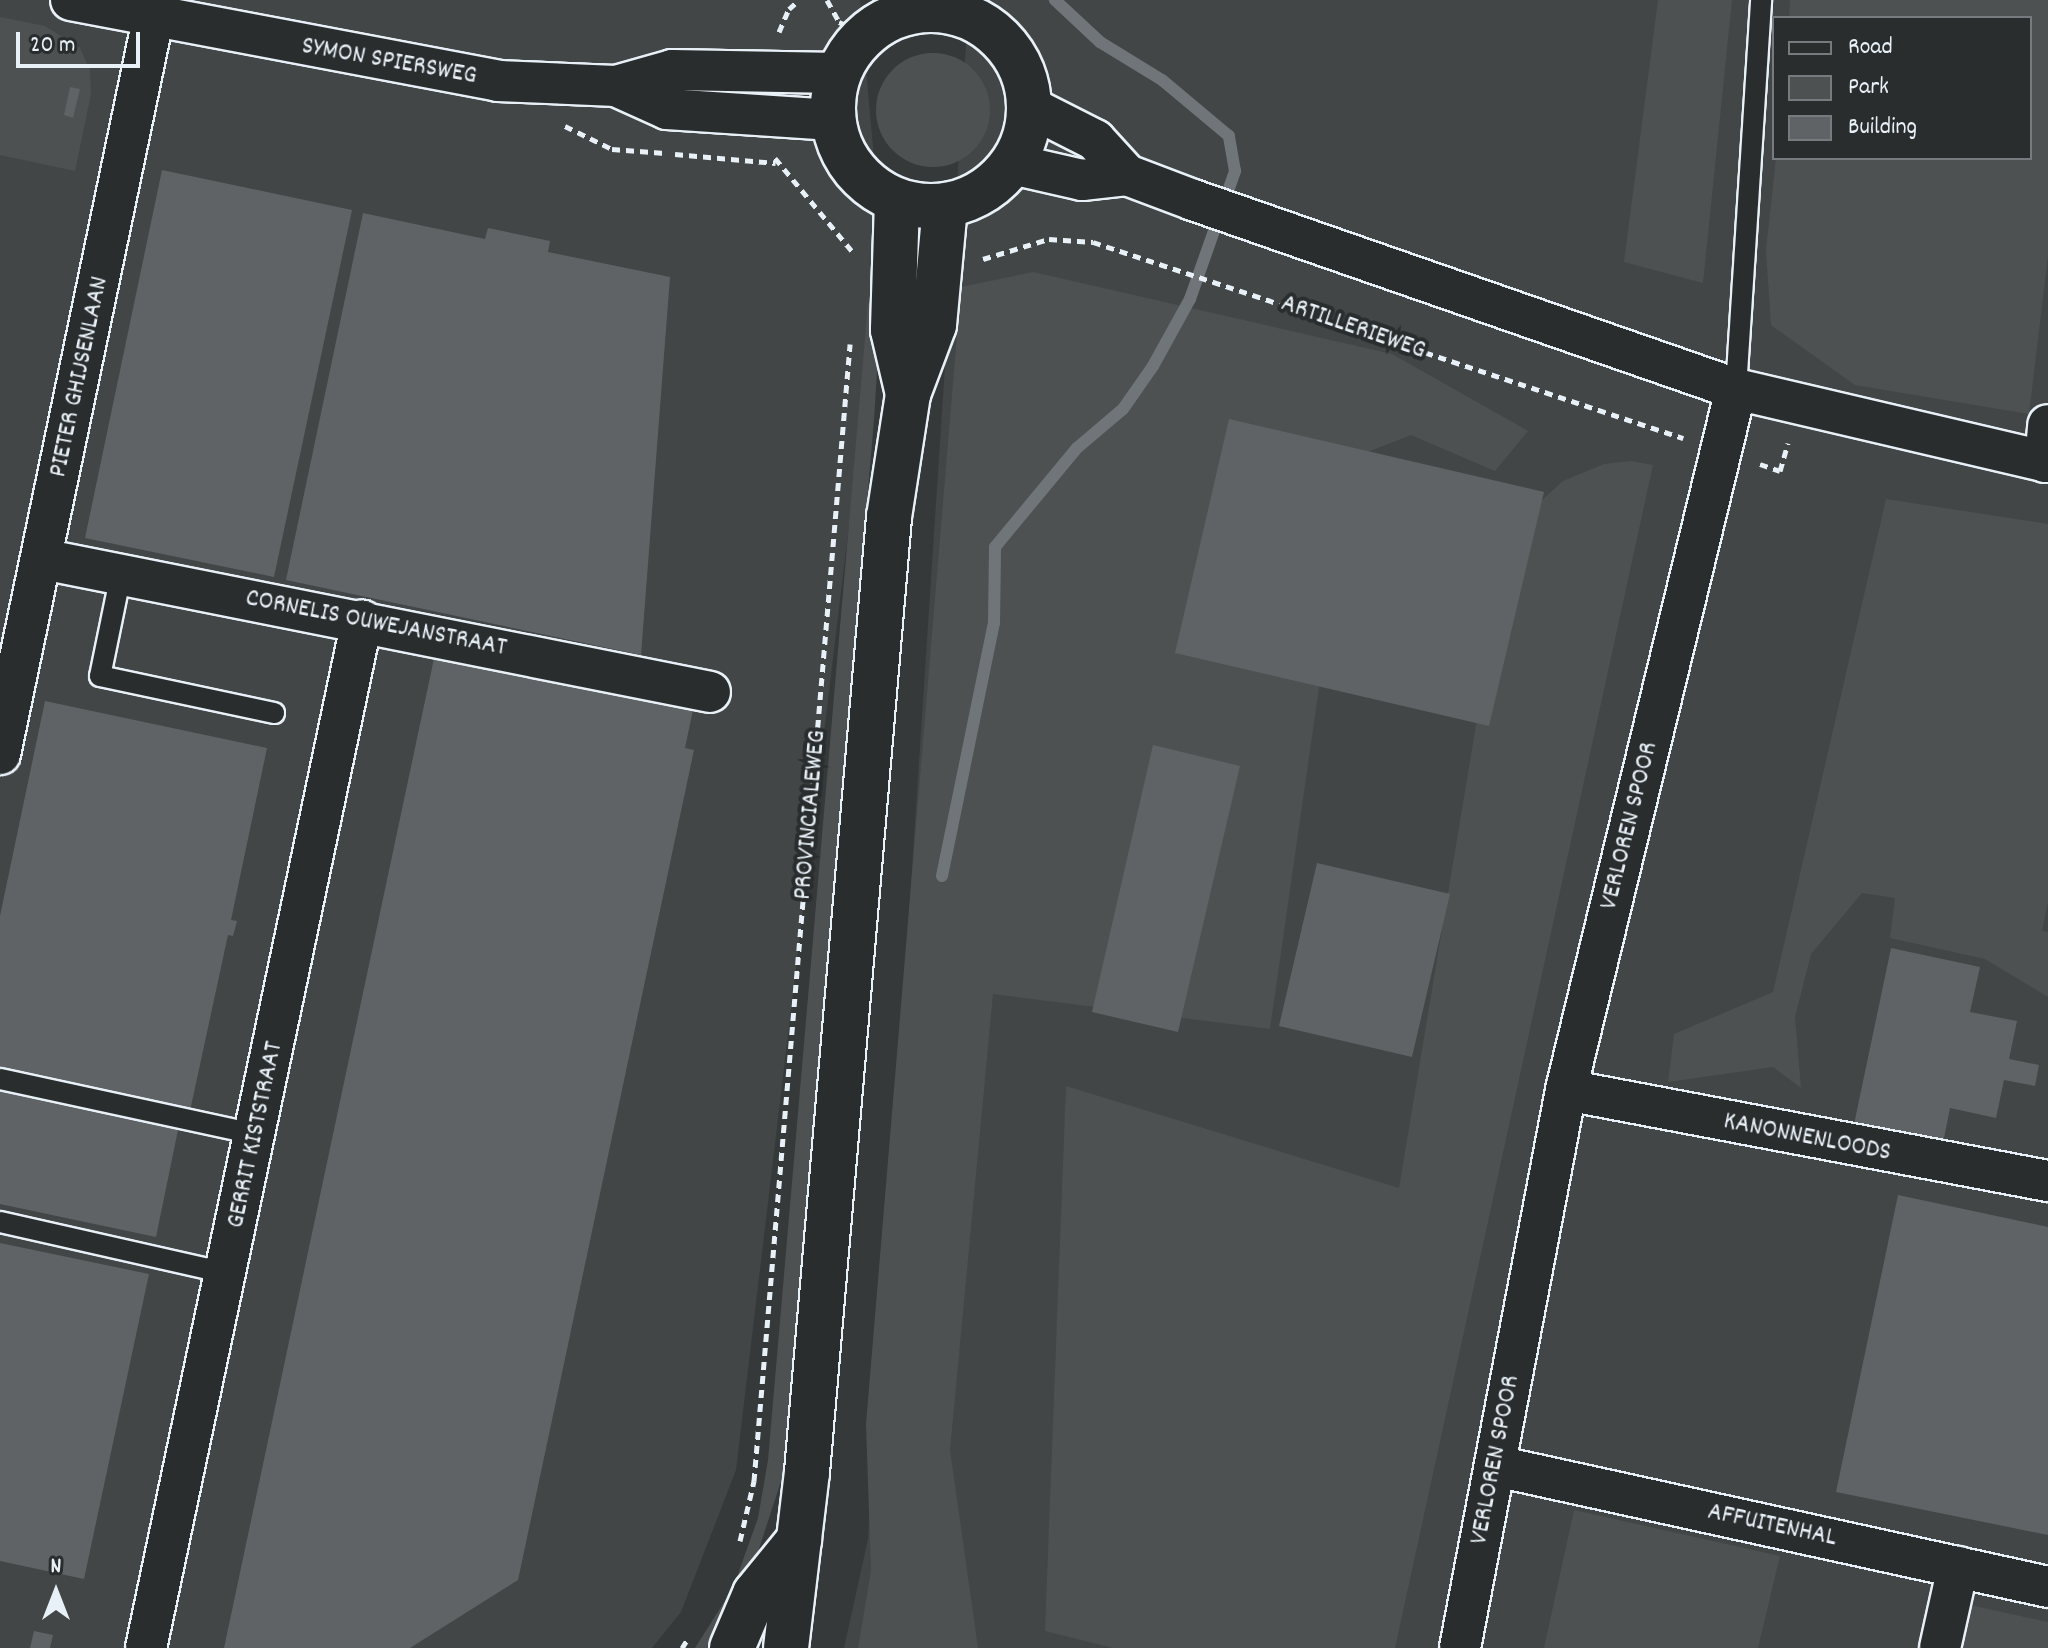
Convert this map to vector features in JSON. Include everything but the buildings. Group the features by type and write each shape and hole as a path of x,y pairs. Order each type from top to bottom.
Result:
{"main road":[{"path":"908,6 960,7 1002,39 1017,59 1030,107 1026,137 1012,164 971,199 945,206 897,201 853,170 839,147 833,120 839,73 866,34 908,6"},
{"name":"PROVINCIALEWEG","path":"897,201 893,330 908,394"},
{"name":"PROVINCIALEWEG","path":"786,1648 799,1540 889,517 908,394 934,325 945,206"},
{"path":"715,1636 755,1594 799,1540"}],"street":[{"name":"SYMON SPIERSWEG","path":"71,0 155,9 452,76 616,86 672,70 839,73"},
{"name":"PIETER GHIJSENLAAN","path":"0,754 13,628 42,559 155,9"},
{"name":"SYMON SPIERSWEG","path":"616,86 667,109 833,120"},
{"path":"1030,107 1095,140 1127,175 1736,389 1799,404 2047,450"},
{"path":"1012,164 1082,180 1127,175"},
{"name":"VERLOREN SPOOR","path":"1460,1648 1566,1090 1736,389"},
{"name":"CORNELIS OUWEJANSTRAAT","path":"42,559 362,620 710,692"},
{"name":"GERRIT KISTSTRAAT","path":"146,1648 362,620"},
{"name":"KANONNENLOODS","path":"1566,1090 2048,1181"},
{"name":"AFFUITENHAL","path":"1496,1466 2048,1587"},
{"path":"1940,1648 1958,1567"}],"lane":[{"name":"VERLOREN SPOOR","path":"1736,389 1761,0"},
{"path":"121,574 100,676 274,713"},
{"path":"0,1079 255,1134"},
{"path":"0,1222 227,1273"}],"path":[{"path":"775,72 781,23 799,0"},
{"path":"827,0 839,22 866,34"},
{"path":"774,118 776,163 819,206 852,252 854,265"},
{"name":"ARTILLERIEWEG","path":"940,268 1049,239 1093,242 1780,471 1799,404"},
{"path":"852,252 897,264"},
{"name":"PROVINCIALEWEG","path":"737,1547 754,1481 851,341"},
{"path":"682,1648 715,1636"}],"shaded area":[{"path":"0,0 860,0 882,249 736,1470 681,1612 652,1648 0,1648"},
{"path":"969,0 2048,0 2048,1648 844,1648 868,1539"}],"green space":[{"path":"1658,0 1732,0 1703,283 1624,262"},
{"path":"1790,0 2048,0 2048,256 2029,414 1855,385 1771,325 1766,250 1776,160 2032,160 2032,16 1789,16"},
{"path":"0,17 45,26 80,48 90,70 91,94 75,171 0,155"},
{"path":"933,53 955,58 973,70 985,88 990,110 985,132 973,150 955,162 933,167 911,162 893,150 881,132 876,110 881,88 893,70 911,58"},
{"path":"1033,272 1392,354 1528,431 1495,471 1411,435 1352,458 1270,1029 993,994 950,1450 978,1648 858,1648 871,1571 866,1424 961,287"},
{"path":"868,303 881,306 874,420 784,1472 746,1589 709,1648 695,1648 733,1588 758,1518 768,1460"},
{"path":"1630,461 1653,465 1395,1648 1113,1648 1045,1631 1066,1086 1399,1188 1501,575 1540,502 1563,481 1604,464"},
{"path":"1886,499 2048,524 2048,902 2042,931 2048,932 2048,997 1985,959 1890,938 1895,898 1862,893 1811,954 1795,1017 1801,1088 1773,1067 1668,1082 1674,1034 1773,992"},
{"path":"1574,1510 1780,1556 1758,1648 1544,1648"},
{"path":"1965,1604 2048,1622 2048,1648 1955,1648"}],"waterway":[{"path":"942,876 994,623 995,547 1077,448 1123,409 1153,366 1190,299 1235,171 1229,136 1162,80 1100,42 1055,0"}]}
